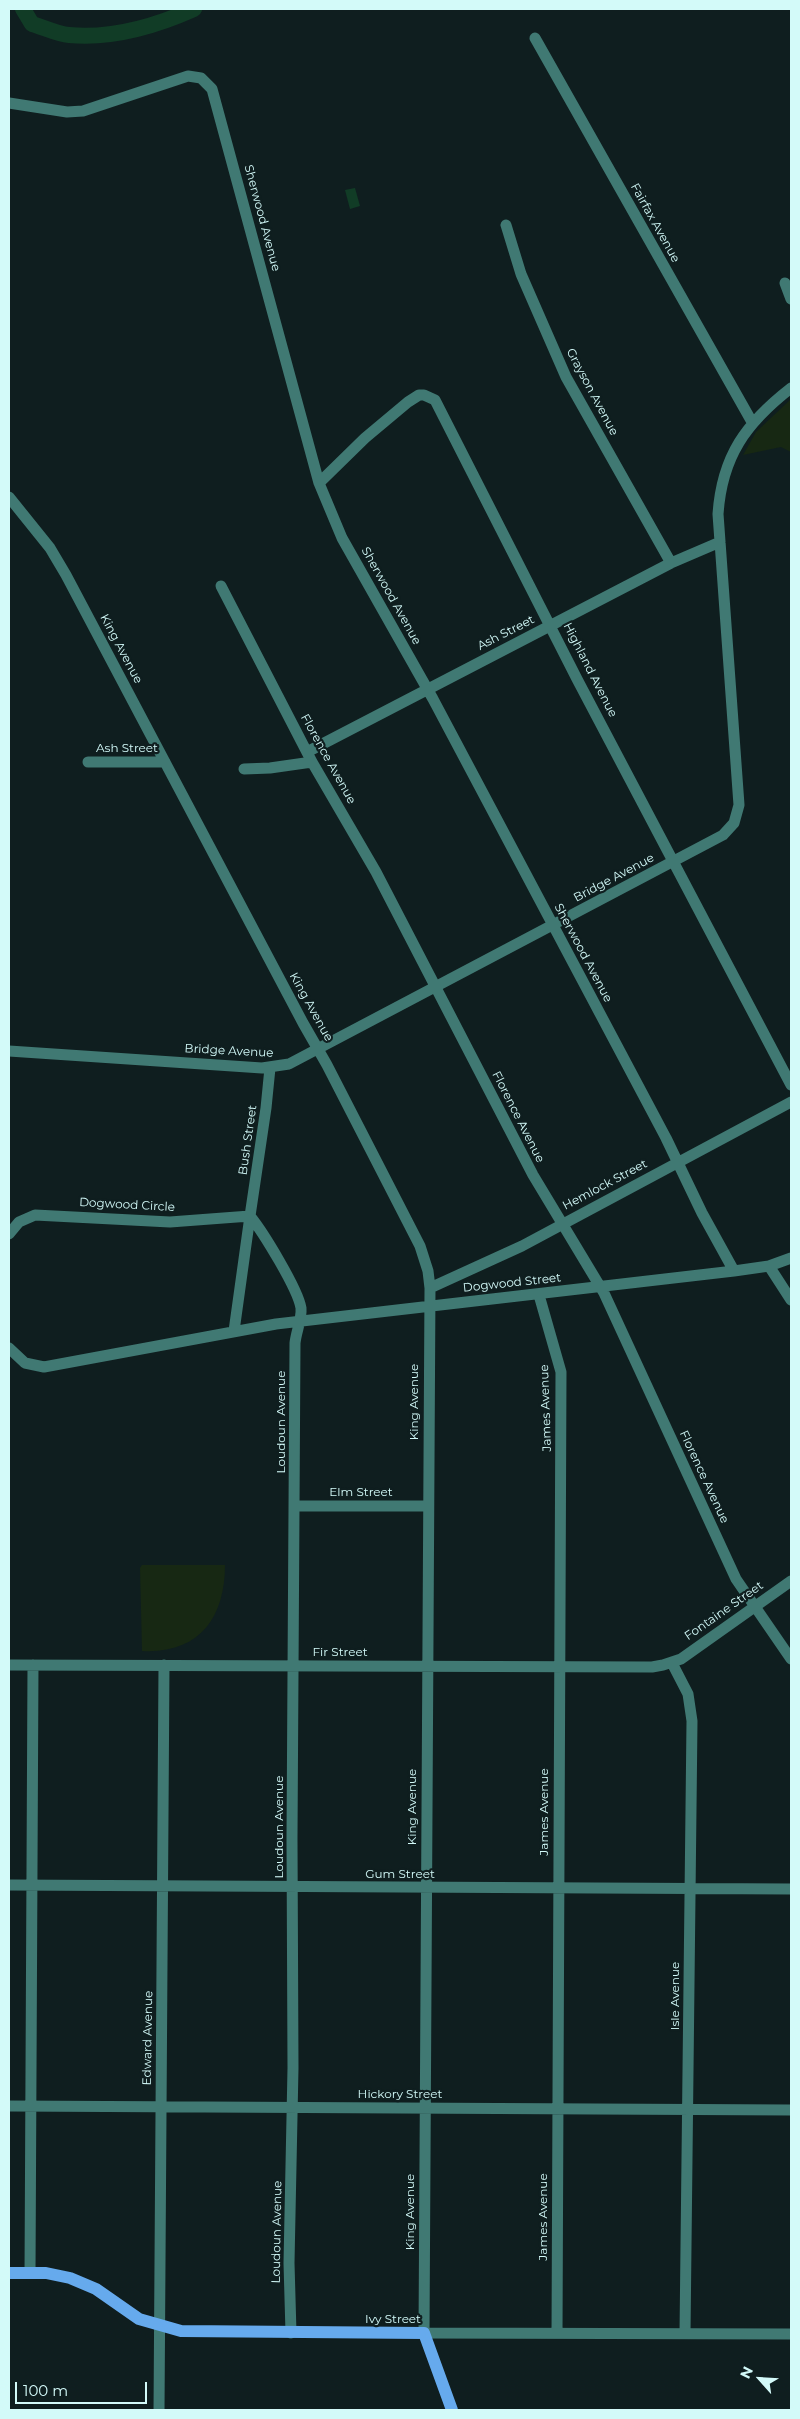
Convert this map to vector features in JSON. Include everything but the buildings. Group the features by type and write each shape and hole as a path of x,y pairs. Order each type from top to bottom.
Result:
{"main road":[{"name":"Ivy Street","path":"9,2273 58,2275 81,2282 101,2293 131,2315 159,2326 187,2332 424,2332"},
{"name":"King Avenue","path":"424,2332 452,2410"}],"street":[{"name":"Fairfax Avenue","path":"535,38 752,422"},
{"name":"Sherwood Avenue","path":"9,103 67,112 83,111 179,78 196,77 207,83 217,103 319,483 342,538 428,690 734,1272"},
{"name":"Grayson Avenue","path":"506,225 521,274 566,377 671,564"},
{"path":"785,283 791,299"},
{"name":"Bridge Avenue","path":"9,1051 270,1068 289,1064 723,835 734,823 738,805 718,514 722,480 735,448 752,422 791,388"},
{"name":"Highland Avenue","path":"319,483 401,407 419,395 430,396 435,400 791,1086"},
{"name":"King Avenue","path":"9,497 41,536 66,575 420,1246 428,1271 430,1306 425,1888 424,2332"},
{"name":"Ash Street","path":"244,769 270,768 310,757 428,690 671,564 720,542"},
{"name":"Florence Avenue","path":"221,586 310,757 376,872 533,1175 615,1316 736,1579 791,1659"},
{"name":"Ash Street","path":"88,762 165,762"},
{"name":"Bush Street","path":"234,1330 270,1068"},
{"name":"Hemlock Street","path":"430,1288 516,1249 791,1102"},
{"name":"Dogwood Circle","path":"9,1234 19,1222 35,1215 170,1222 250,1216"},
{"path":"250,1216 261,1230 298,1297 301,1310 299,1322"},
{"name":"Dogwood Street","path":"234,1330 734,1272 769,1266 791,1258"},
{"path":"769,1266 791,1300"},
{"name":"James Avenue","path":"539,1295 561,1372 557,2333"},
{"name":"Loudoun Avenue","path":"292,2333 289,2263 293,2107 295,1342 299,1322"},
{"path":"9,1348 25,1363 44,1366 234,1330"},
{"name":"Elm Street","path":"295,1506 428,1506"},
{"name":"Fontaine Street","path":"672,1663 702,1645 791,1581"},
{"name":"Fir Street","path":"9,1665 652,1667 672,1663"},
{"name":"Isle Avenue","path":"672,1663 684,1683 691,1706 685,2333"},
{"path":"30,2273 33,1665"},
{"name":"Edward Avenue","path":"159,2410 164,1665"},
{"name":"Gum Street","path":"9,1885 791,1889"},
{"name":"Hickory Street","path":"9,2106 791,2110"},
{"name":"Ivy Street","path":"424,2332 791,2334"}],"shaded area":[{"path":"355,188 360,206 350,209 345,190"},
{"path":"791,399 791,452 781,447 743,455 756,432"},
{"path":"142,1565 225,1565 224,1584 214,1616 205,1629 193,1639 179,1646 162,1650 142,1651 140,1568"}],"waterway":[{"path":"23,9 32,24 55,32 85,36 133,30 164,21 194,9"}]}
